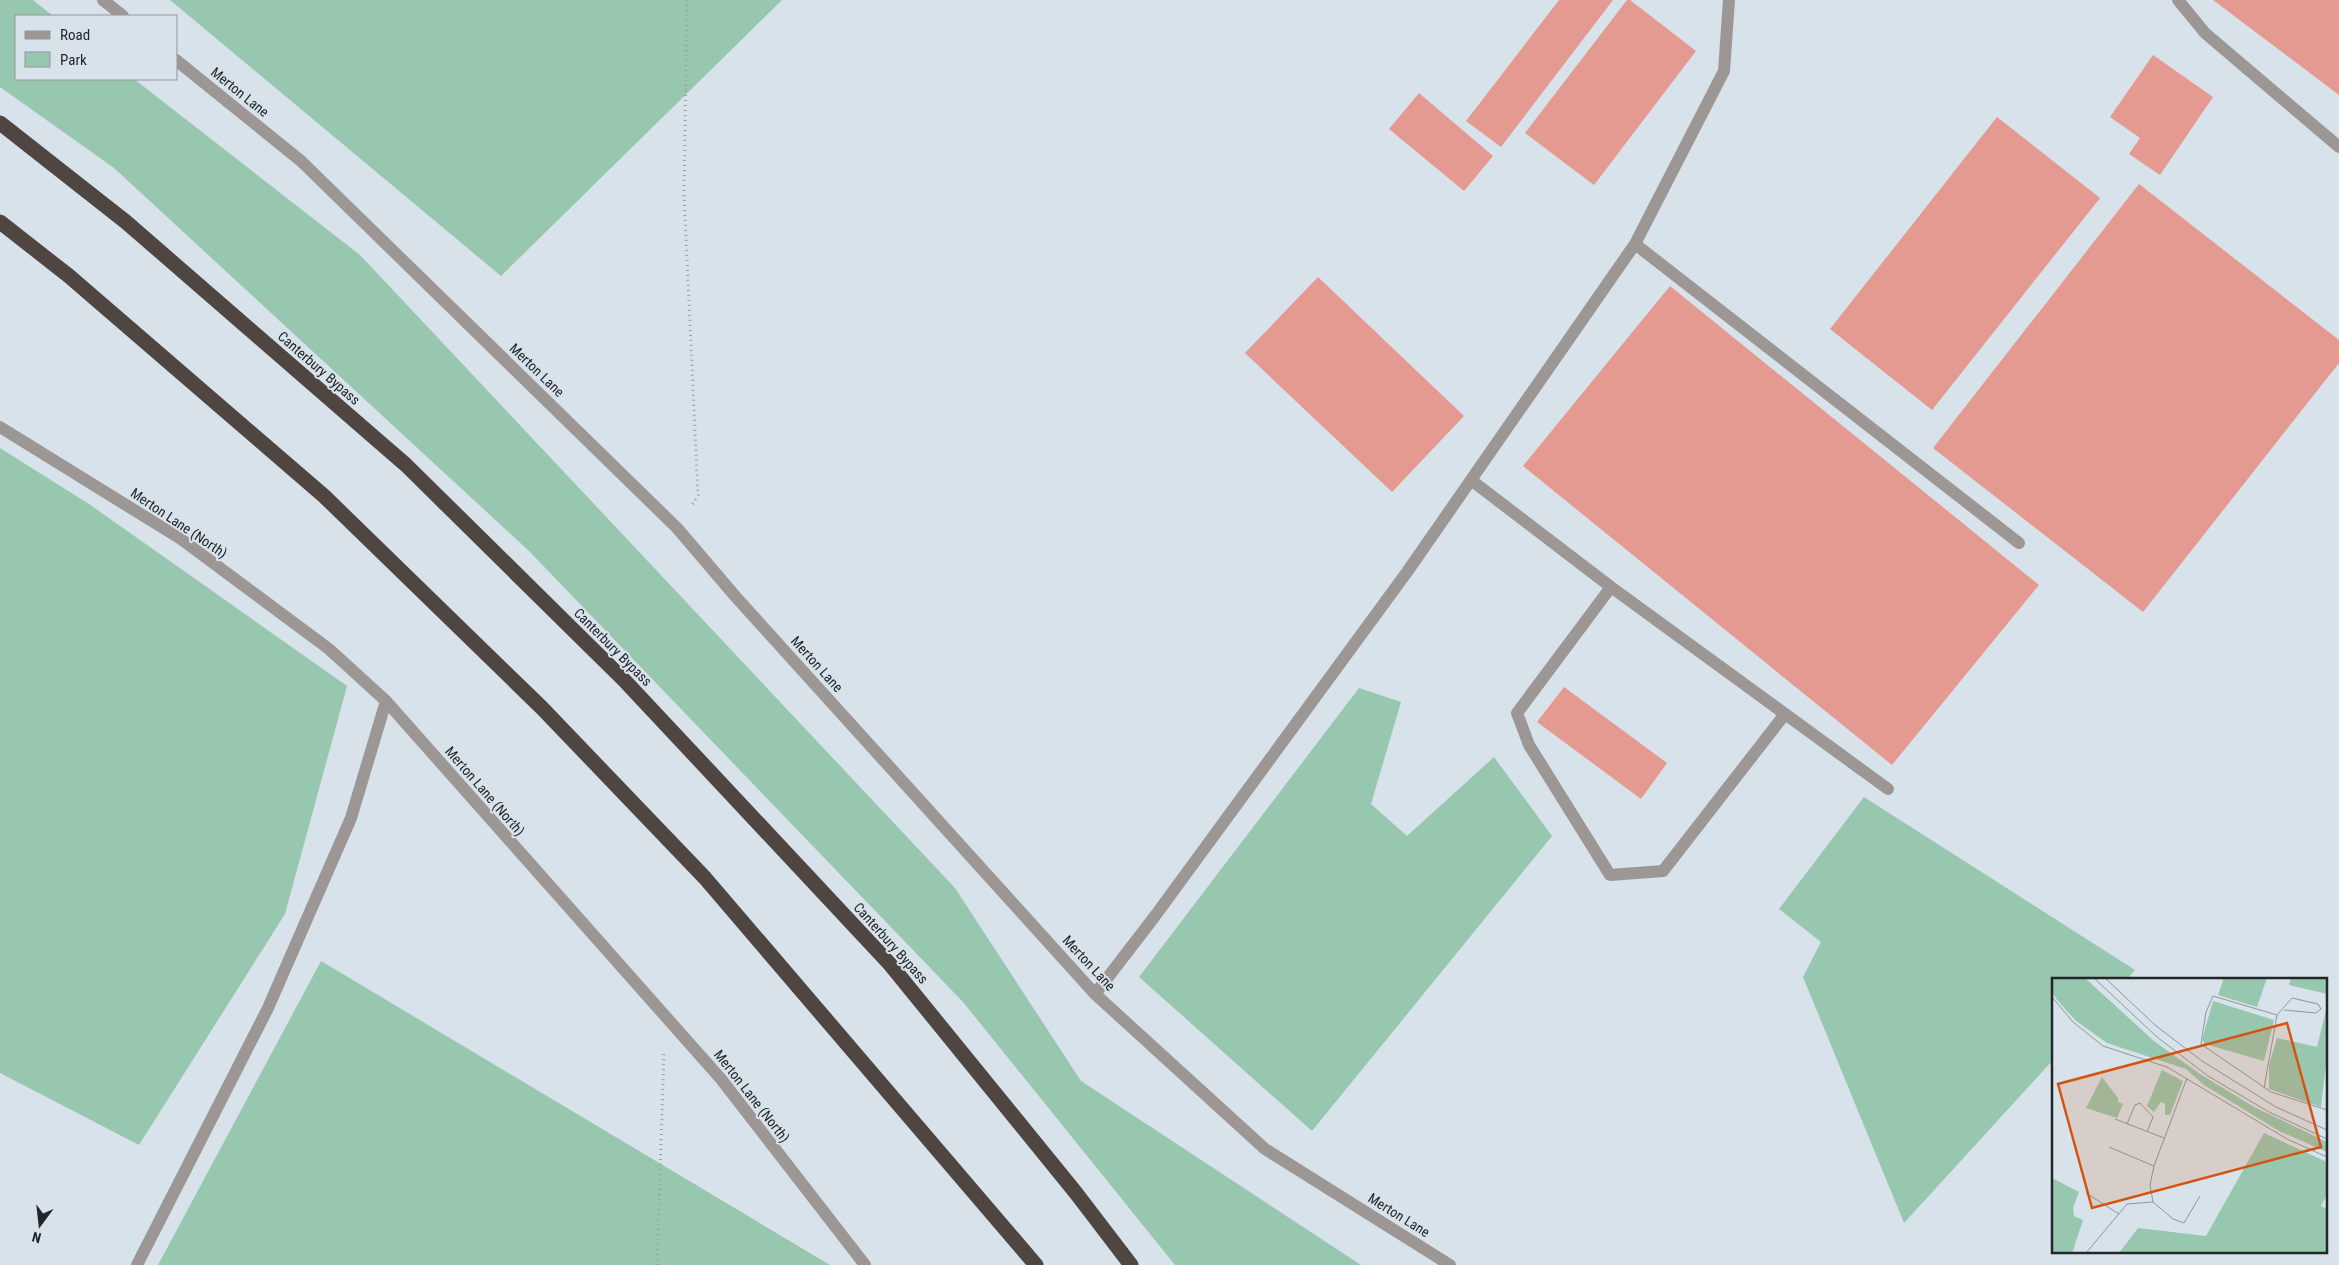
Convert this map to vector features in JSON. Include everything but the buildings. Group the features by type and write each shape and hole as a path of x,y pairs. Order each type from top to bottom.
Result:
{"highway":[{"name":"Canterbury Bypass","path":"0,124 126,222 406,465 626,682 889,963 1076,1192 1132,1265"},
{"path":"0,222 69,276 324,496 542,708 705,878 1036,1265"}],"street":[{"path":"103,0 122,15"},
{"path":"1095,994 1155,916 1401,580 1635,244 1724,70 1728,0"},
{"path":"2178,0 2205,33 2339,147"},
{"name":"Merton Lane","path":"178,62 301,161 677,528 1095,994 1265,1149 1450,1265"},
{"path":"1635,244 2019,543"},
{"name":"Merton Lane (North)","path":"0,428 181,539 329,649 386,701 722,1079 865,1265"},
{"path":"1471,480 1611,587 1888,789"},
{"path":"1611,587 1517,713 1529,745 1610,875 1663,870 1785,714"},
{"path":"137,1265 268,1008 351,818 386,701"}],"path":[{"path":"677,528 698,495 684,196 687,0"},
{"path":"658,1265 666,1015"}],"green space":[{"path":"0,0 33,0 52,15 15,15 15,80 135,80 360,255 955,888 1081,1081 1361,1265 1175,1265 963,1002 529,551 114,168 0,87"},
{"path":"170,0 782,0 501,276"},
{"path":"0,448 89,504 347,686 285,914 139,1145 0,1073"},
{"path":"1359,688 1401,702 1371,804 1407,836 1494,757 1552,836 1312,1131 1139,977"},
{"path":"1864,797 2135,970 2128,978 2052,978 2052,1061 1904,1223 1803,977 1821,942 1779,909"},
{"path":"321,961 830,1265 158,1265"}]}
